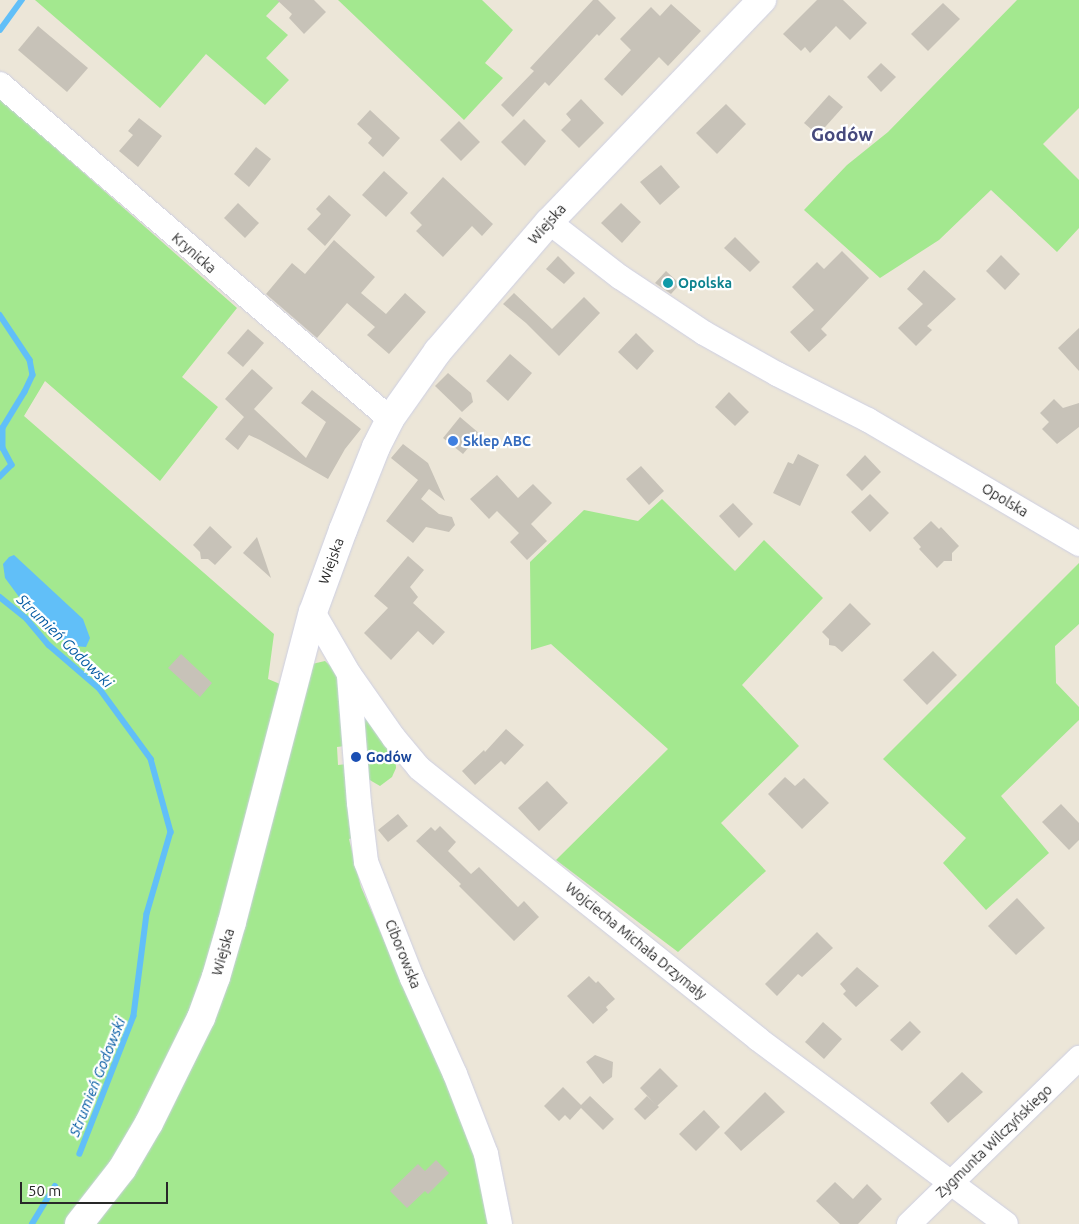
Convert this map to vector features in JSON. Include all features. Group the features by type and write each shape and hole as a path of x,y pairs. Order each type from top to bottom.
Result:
{"street":[{"name":"Wiejska","path":"79,1224 122,1169 149,1123 204,1010 232,922 313,612 365,475 390,419 438,351 549,222 762,0"},
{"name":"Krynicka","path":"0,84 390,419"},
{"name":"Opolska","path":"549,222 620,277 704,333 777,374 868,420 1079,544"},
{"name":"Wojciecha Michała Drzymały","path":"313,612 349,674 394,738 418,768 758,1039 1006,1224"},
{"name":"Ciborowska","path":"349,674 359,803 366,862 412,978 454,1074 486,1154 500,1224"},
{"name":"Zygmunta Wilczyńskiego","path":"909,1224 1079,1058"}],"green space":[{"path":"35,0 281,0 266,16 288,35 266,58 289,80 265,105 206,54 160,108"},
{"path":"338,0 482,0 513,30 485,63 503,78 464,120"},
{"path":"1017,0 1079,0 1079,108 1043,144 1079,180 1079,228 1057,252 991,190 939,240 880,278 804,210 847,165 888,132"},
{"path":"0,99 237,308 182,377 218,407 160,481 45,381 24,416 274,634 268,679 299,692 312,664 325,661 337,672 345,746 337,747 338,765 347,764 353,838 349,839 361,887 475,1150 491,1224 0,1224"},
{"path":"662,499 735,571 764,540 823,598 742,685 799,746 721,823 766,871 678,952 556,860 668,749 551,644 531,650 530,562 584,510 638,521"},
{"path":"1079,563 1079,624 1055,646 1056,683 1079,707 1079,720 1001,796 1049,853 986,910 943,863 966,838 883,759"},
{"path":"360,708 395,752 396,768 392,777 380,786 368,779"}],"water":[{"path":"14,555 83,619 90,638 86,647 73,646 55,635 25,605 5,578 3,564 9,557"}],"building":[{"path":"277,0 314,0 326,12 304,34 289,18 292,14"},
{"path":"593,0 598,0 616,18 599,36 597,34 549,86 545,82 513,117 501,105 534,71 530,68"},
{"path":"817,0 843,0 867,23 850,40 836,26 810,53 805,47 801,51 783,34"},
{"path":"943,3 960,19 928,51 911,34"},
{"path":"671,4 701,31 668,66 659,57 622,96 604,79 631,50 620,39 651,7 660,16"},
{"path":"38,26 88,68 67,92 18,50"},
{"path":"881,63 896,77 881,92 867,77"},
{"path":"829,95 843,107 818,135 804,123"},
{"path":"581,99 604,123 579,148 561,130 571,120 566,114"},
{"path":"726,104 746,124 717,154 696,133"},
{"path":"370,110 400,138 383,157 368,143 372,138 357,124"},
{"path":"139,118 162,136 138,167 119,151 133,135 128,131"},
{"path":"524,119 546,141 525,166 501,142"},
{"path":"459,121 480,142 461,161 440,140"},
{"path":"256,147 271,159 249,187 234,174"},
{"path":"661,165 680,187 660,205 640,182"},
{"path":"384,171 408,193 386,217 362,195"},
{"path":"443,177 493,224 482,236 472,226 443,257 416,231 422,225 410,213"},
{"path":"329,195 351,215 325,246 307,229 321,214 316,209"},
{"path":"238,203 259,223 245,238 224,218"},
{"path":"621,203 641,222 622,243 601,223"},
{"path":"735,237 760,262 750,272 724,248"},
{"path":"334,240 375,277 361,293 386,314 405,293 426,312 389,354 367,335 375,327 347,303 317,338 266,294 292,263 305,274"},
{"path":"842,251 869,278 821,329 827,335 809,352 790,332 814,310 792,287 817,262 824,269"},
{"path":"1001,255 1020,274 1005,290 986,271"},
{"path":"558,256 575,273 564,284 546,269"},
{"path":"924,270 956,299 927,326 932,330 916,346 898,328 923,304 907,289"},
{"name":"Opolska","path":"666,271 680,284 671,294 655,283"},
{"path":"514,293 552,329 584,297 600,313 559,356 526,323 503,304"},
{"path":"1079,328 1079,371 1058,348"},
{"path":"248,329 264,343 243,367 227,353"},
{"path":"636,333 654,351 637,370 618,352"},
{"path":"510,354 532,373 508,401 486,381"},
{"path":"252,369 273,388 254,409 306,458 326,422 301,403 312,390 361,429 345,449 328,479 249,435 238,450 225,439 244,417 225,399"},
{"path":"448,373 471,393 473,402 462,412 435,386"},
{"path":"729,392 749,412 735,426 715,407"},
{"path":"1054,399 1063,408 1079,403 1079,427 1057,444 1042,429 1049,422 1040,413"},
{"path":"460,417 480,434 463,454 443,438"},
{"path":"403,444 428,463 445,501 429,489 421,499 439,514 452,517 455,525 449,532 426,527 413,543 386,521 418,480 391,458"},
{"path":"798,454 819,465 800,506 773,493 788,462 793,464"},
{"path":"865,455 881,472 862,491 846,475"},
{"path":"641,466 664,491 649,505 626,479"},
{"path":"497,475 518,498 533,484 552,503 531,524 547,541 527,560 510,542 519,533 497,511 489,519 470,499"},
{"path":"870,494 889,513 870,532 851,512"},
{"path":"733,503 753,524 739,538 719,516"},
{"path":"931,521 939,529 941,527 959,546 952,553 952,561 944,561 937,568 919,549 921,547 913,538"},
{"path":"210,526 232,547 215,565 208,559 201,559 200,552 193,545"},
{"path":"257,537 271,578 243,553"},
{"path":"408,556 424,570 410,587 418,597 413,603 445,632 433,645 418,631 391,660 364,633 388,608 374,596"},
{"path":"850,603 871,624 842,652 835,646 829,645 829,639 822,632"},
{"path":"933,651 957,675 927,705 903,680"},
{"path":"181,654 212,683 200,697 168,668"},
{"path":"506,729 524,745 505,765 501,761 475,785 462,771 484,750 485,752"},
{"path":"785,777 795,786 804,778 829,803 802,829 768,794"},
{"path":"547,781 568,803 539,831 518,808"},
{"path":"1061,804 1079,823 1079,840 1069,850 1042,822"},
{"path":"398,814 408,826 388,842 378,830"},
{"path":"440,826 456,842 448,851 471,874 479,867 518,907 524,901 539,917 514,941 459,886 461,884 416,841 431,827 435,831"},
{"path":"1017,898 1045,928 1016,955 988,926"},
{"path":"817,932 833,948 802,977 798,974 777,996 765,984"},
{"path":"857,967 879,986 856,1007 843,994 846,991 840,984"},
{"path":"589,976 596,983 598,981 615,999 606,1007 608,1010 593,1024 567,996"},
{"path":"910,1021 921,1032 902,1051 890,1040"},
{"path":"823,1022 842,1039 824,1059 805,1042"},
{"path":"595,1055 613,1062 612,1077 603,1084 586,1062"},
{"path":"660,1068 678,1086 657,1106 640,1088"},
{"path":"962,1072 983,1092 948,1123 930,1103"},
{"path":"563,1087 581,1105 590,1096 614,1119 603,1130 581,1108 570,1120 565,1115 559,1121 544,1106"},
{"path":"765,1092 785,1112 741,1151 724,1133"},
{"path":"647,1096 659,1107 645,1120 634,1109"},
{"path":"704,1110 720,1127 696,1151 679,1134"},
{"path":"436,1160 449,1173 428,1194 425,1191 407,1208 390,1191 418,1164 425,1171"},
{"path":"835,1182 853,1199 867,1184 882,1199 858,1224 840,1224 816,1201"}],"waterway":[{"name":"Strumień Godowski","path":"0,30 22,0"},
{"name":"Strumień Godowski","path":"0,315 30,360 33,375 3,428 3,448 12,465 0,477"},
{"name":"Strumień Godowski","path":"0,597 27,619 49,645 100,689 151,759 171,832 147,914 134,1016 80,1154"},
{"name":"Strumień Godowski","path":"32,1224 55,1186"}],"place":[{"name":"Opolska","path":"668,283"},
{"name":"Sklep ABC","path":"453,441"},
{"name":"Godów","path":"356,757"}],"district":[{"name":"Godów","path":"842,135"}]}
